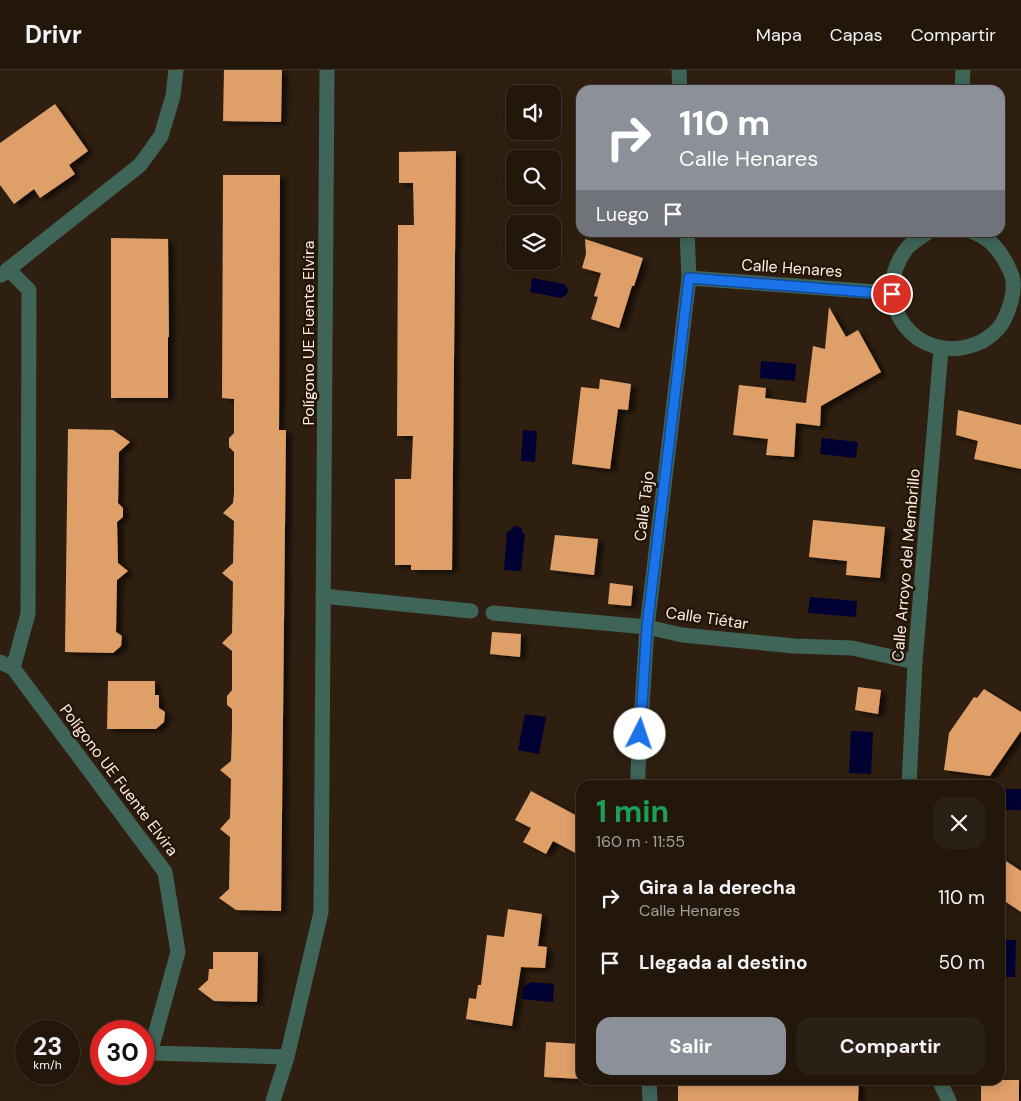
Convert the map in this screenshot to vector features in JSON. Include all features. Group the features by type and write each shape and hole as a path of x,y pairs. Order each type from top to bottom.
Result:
{"street":[{"name":"Polígono UE Fuente Elvira","path":"176,70 173,96 161,136 140,165 4,272 29,290 28,614 7,665 165,872 178,952 150,1053 287,1057"},
{"name":"Polígono UE Fuente Elvira","path":"273,1101 287,1057 321,912 327,70"},
{"path":"679,70 680,85"},
{"path":"962,85 963,70"},
{"name":"Calle Tajo","path":"638,780 647,627 689,278 687,237"},
{"path":"921,237 908,247 895,268 892,294 899,319 917,338 941,349 964,348 984,341 1001,325 1016,306 1012,278 1001,253 983,237"},
{"name":"Calle Henares","path":"689,278 892,294"},
{"name":"Calle Arroyo del Membrillo","path":"909,780 915,662 941,349"},
{"path":"323,596 470,612"},
{"name":"Calle Tiétar","path":"494,613 647,627 691,636 794,646 852,648 915,662"},
{"path":"649,1085 650,1101"},
{"path":"941,1085 949,1101"}],"shaded area":[{"path":"532,278 564,284 568,289 567,294 561,298 530,292"},
{"path":"761,361 796,364 795,381 760,378"},
{"path":"523,430 537,431 535,462 521,461"},
{"path":"822,438 858,442 856,458 820,454"},
{"path":"514,526 518,526 522,529 522,533 525,534 521,571 504,570 507,532"},
{"path":"810,597 857,601 856,617 808,613"},
{"path":"525,714 546,717 539,754 518,750"},
{"path":"851,731 873,732 871,774 849,773"},
{"path":"1005,789 1021,789 1021,810 1005,810"},
{"path":"1005,940 1016,940 1015,977 1005,977"},
{"path":"531,982 554,984 553,1002 522,999 523,987"}],"building":[{"path":"224,70 282,70 281,122 223,121"},
{"path":"55,104 88,151 69,165 75,174 40,198 34,189 14,204 0,185 0,143"},
{"path":"456,151 452,570 411,570 411,565 395,565 395,479 411,479 413,436 397,436 398,225 414,225 413,183 399,183 399,152"},
{"path":"223,175 280,175 279,430 286,430 281,911 236,910 219,898 229,889 230,837 220,829 230,818 231,779 220,770 231,761 232,729 232,709 227,705 227,696 232,690 232,651 222,643 232,633 233,582 222,573 233,563 234,521 223,513 233,503 234,493 234,452 229,447 229,438 234,433 234,399 222,398"},
{"path":"111,238 168,239 168,398 111,398"},
{"path":"585,239 643,258 619,328 591,319 598,297 594,296 601,273 582,268 586,254"},
{"path":"829,307 846,337 858,330 881,372 821,406 820,426 796,423 794,457 766,455 768,439 733,435 739,385 766,388 765,398 806,403 813,346 825,349"},
{"path":"600,379 631,384 628,410 618,409 610,469 572,464 581,387 599,389"},
{"path":"958,410 1021,425 1021,469 974,459 978,441 956,435"},
{"path":"68,429 113,430 130,442 119,452 118,503 123,508 123,517 117,522 118,563 128,571 117,580 116,632 122,636 121,646 113,653 65,652"},
{"path":"813,520 885,527 880,578 846,575 847,561 809,557"},
{"path":"555,535 598,539 594,575 550,570"},
{"path":"610,583 633,586 631,606 608,604"},
{"path":"492,632 521,634 520,657 490,654"},
{"path":"108,681 155,681 155,695 159,695 159,708 165,712 164,722 156,729 107,729"},
{"path":"858,687 881,690 878,714 855,710"},
{"path":"984,689 1021,712 1021,731 990,776 944,770 949,733 974,697 977,698"},
{"path":"531,791 576,815 576,853 553,841 546,854 523,842 531,828 515,820"},
{"path":"1005,860 1021,871 1021,912 1005,901"},
{"path":"508,909 542,914 538,946 547,947 545,968 521,967 512,1026 466,1019 469,998 476,999 478,985 481,985 487,935 504,937"},
{"path":"213,952 258,952 257,1002 214,1001 198,989 208,980 209,969 213,969"},
{"path":"546,1042 576,1044 576,1079 544,1077"},
{"path":"1005,1080 1019,1080 1019,1101 981,1101 981,1085 1005,1085"},
{"path":"678,1085 859,1085 858,1101 678,1101"}],"route":[{"path":"640,734 647,627 689,278 892,294"}]}
